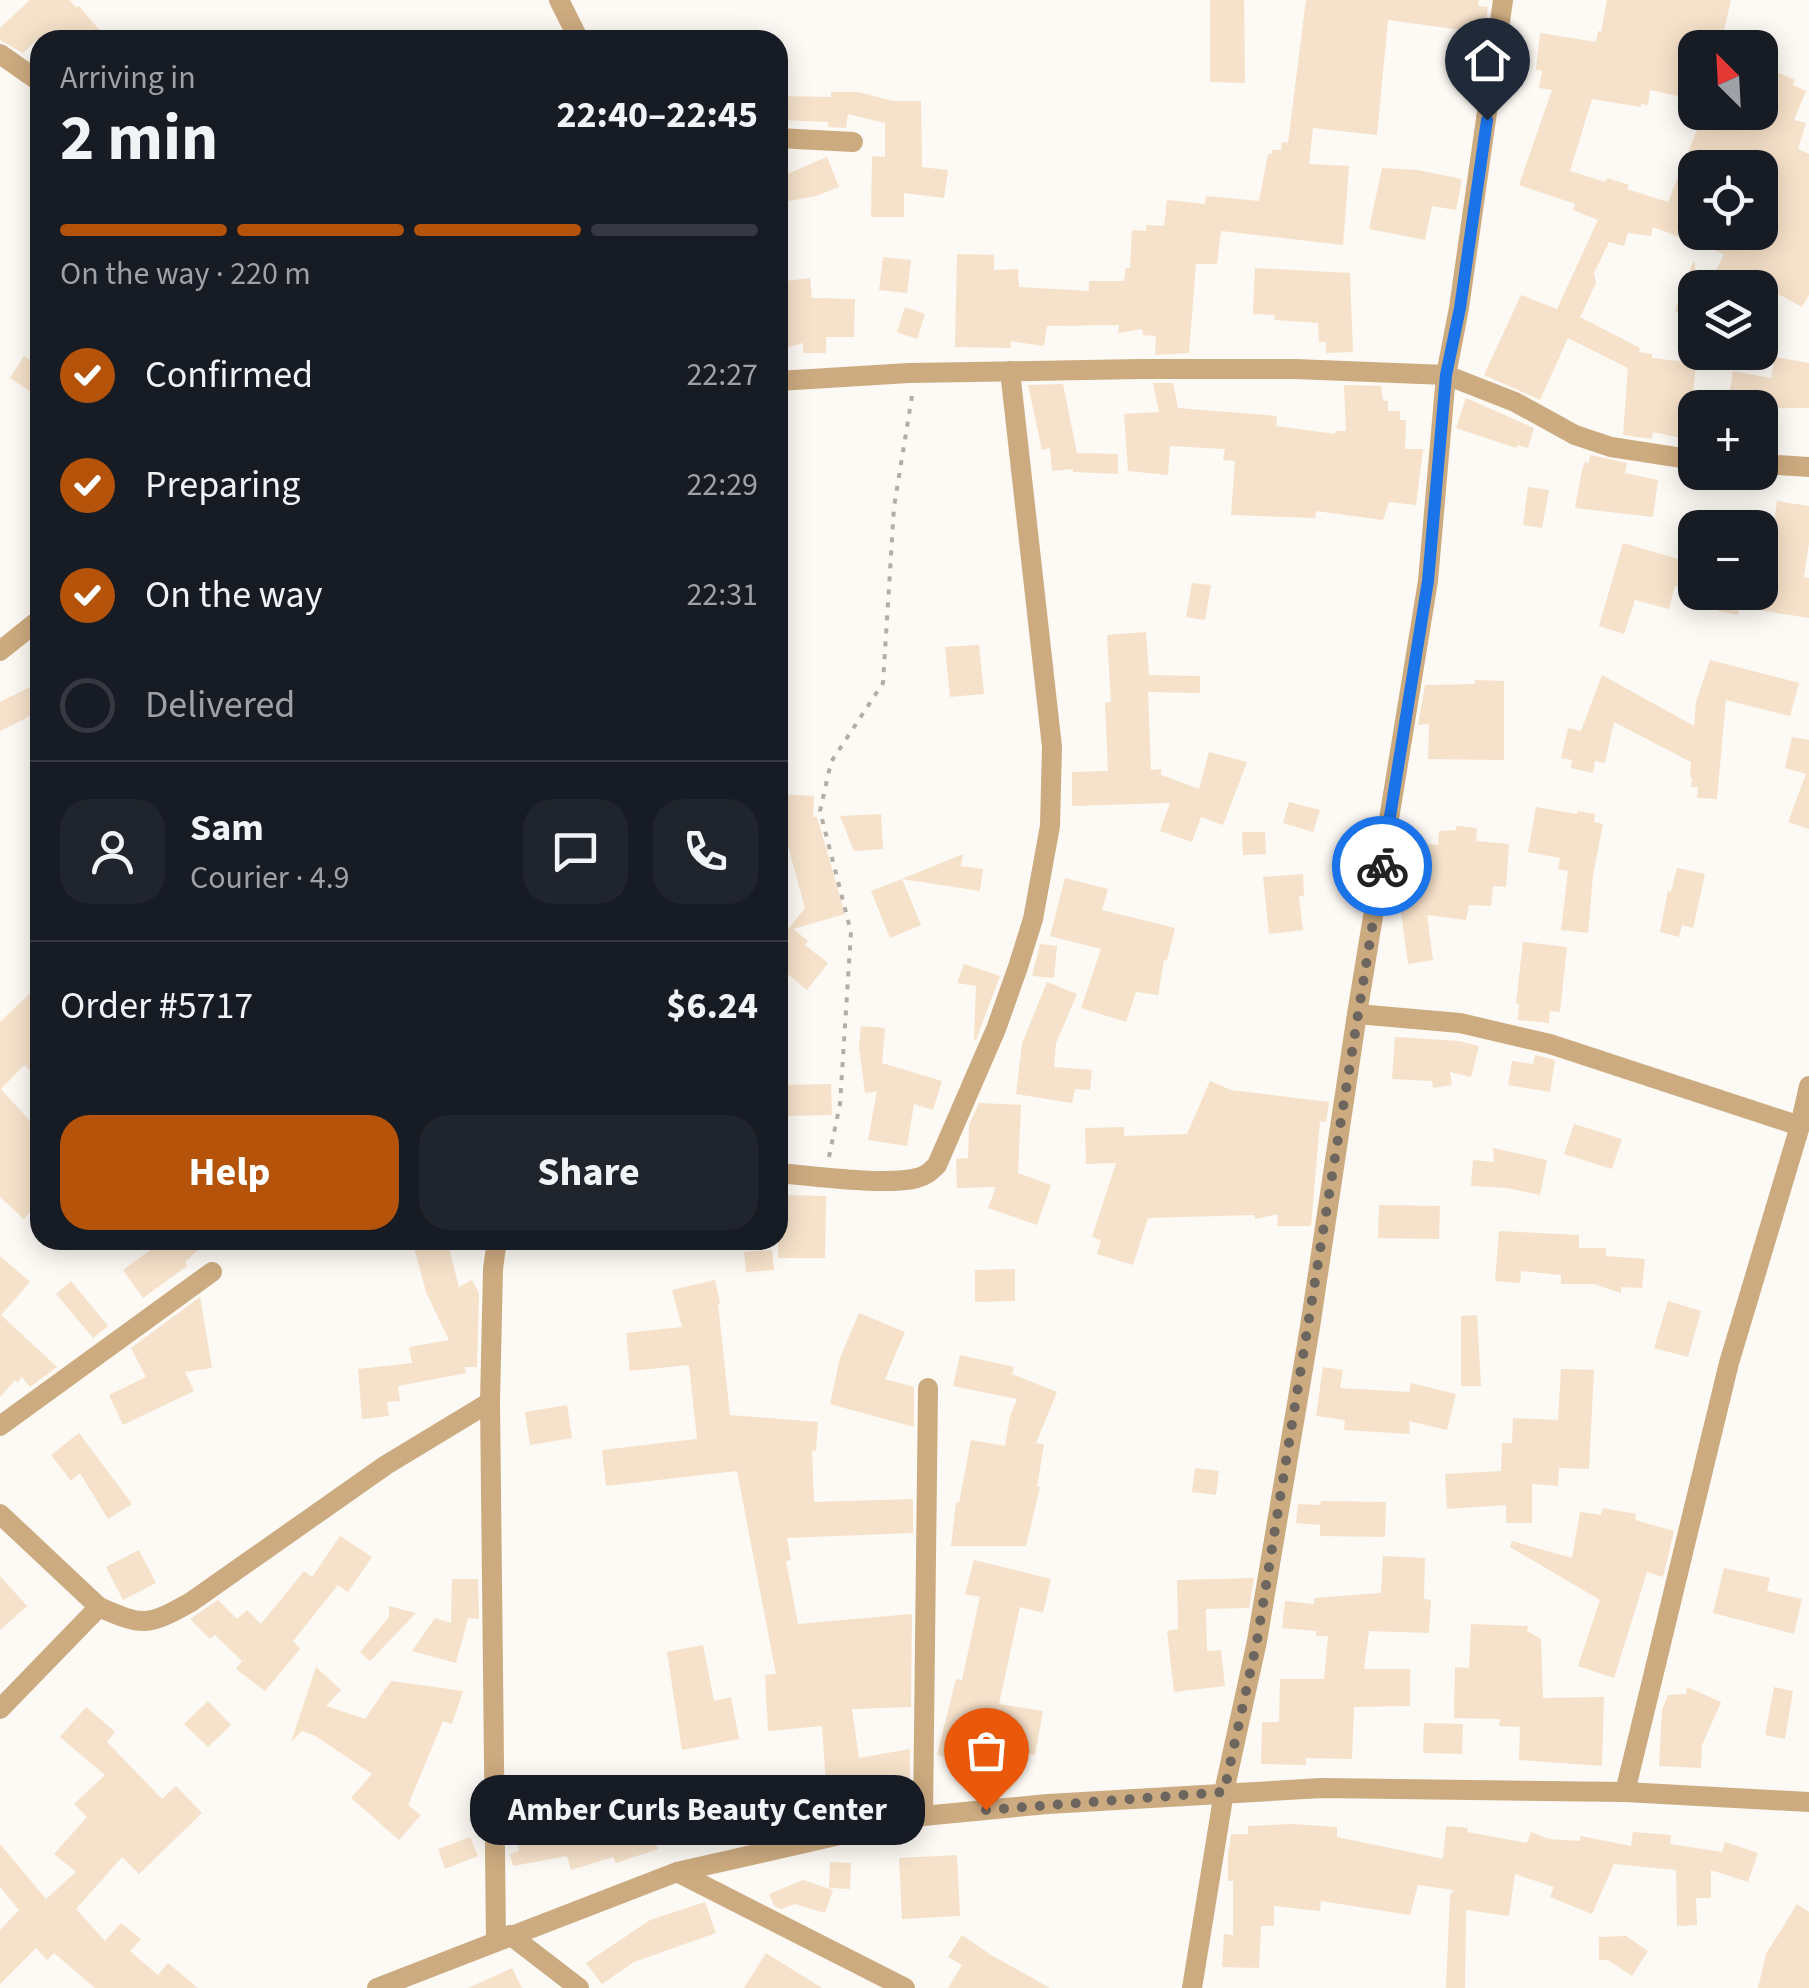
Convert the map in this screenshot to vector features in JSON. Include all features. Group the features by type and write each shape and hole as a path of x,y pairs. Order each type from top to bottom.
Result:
{"street":[{"path":"558,0 574,30"},
{"path":"1192,1988 1224,1792 1257,1641 1310,1327 1428,581 1446,375 1460,308 1503,0"},
{"path":"0,54 30,75"},
{"path":"788,139 853,142"},
{"path":"788,380 1010,371 1296,368 1446,375 1514,402 1575,435 1611,447 1678,457"},
{"path":"788,1174 914,1179 928,1174 937,1164 996,1029 1033,919 1050,826 1052,746 1010,371"},
{"path":"1778,465 1809,467"},
{"path":"0,651 30,627"},
{"path":"1357,1014 1460,1023 1550,1044 1800,1126"},
{"path":"1625,1792 1728,1363 1809,1086"},
{"path":"495,1250 490,1402 503,1938"},
{"path":"0,1426 212,1272"},
{"path":"923,1816 928,1388"},
{"path":"0,1514 99,1607 136,1623 160,1620 386,1465 490,1402"},
{"path":"0,1709 99,1607"},
{"path":"377,1988 677,1872 923,1816 1048,1804 1322,1788 1625,1792 1809,1802"},
{"path":"677,1872 905,1988"},
{"path":"503,1938 579,1988"}],"path":[{"path":"825,1176 840,1104 852,932 820,810 831,762 883,683 894,507 913,389 909,374"}],"building":[{"path":"30,0 69,0 99,30 30,30 30,46 23,53 0,40 0,28"},
{"path":"1210,0 1244,0 1245,83 1210,82"},
{"path":"1306,0 1479,0 1478,6 1488,7 1486,23 1477,23 1476,32 1388,20 1377,135 1313,128 1309,164 1349,166 1343,245 1221,231 1217,264 1196,264 1189,353 1155,355 1156,336 1143,335 1142,329 1118,333 1119,325 1047,326 1044,346 1010,341 1011,348 955,347 957,254 994,255 994,270 1018,269 1019,287 1089,291 1089,281 1124,281 1126,268 1130,268 1132,230 1146,231 1146,225 1164,226 1167,200 1205,204 1206,196 1259,201 1268,154 1281,150 1282,142 1288,143"},
{"path":"1607,0 1731,0 1724,30 1678,30 1678,96 1650,90 1648,105 1641,107 1592,99 1570,171 1605,182 1607,178 1668,202 1678,177 1678,237 1653,227 1651,236 1628,233 1624,246 1609,242 1580,317 1640,348 1639,352 1652,354 1652,358 1678,361 1678,370 1695,370 1693,390 1678,390 1678,437 1653,432 1652,439 1623,435 1628,368 1568,338 1540,400 1484,375 1521,295 1557,309 1598,220 1573,210 1575,204 1519,185 1552,90 1539,88 1542,71 1536,70 1540,33 1596,42 1598,31 1601,32"},
{"path":"1778,73 1795,80 1793,85 1806,91 1794,120 1806,123 1798,149 1809,154 1809,295 1802,307 1778,294 1778,270 1716,270 1724,254 1713,250 1778,250 1778,150 1689,150 1697,130 1778,130"},
{"path":"831,92 858,92 893,101 921,101 922,167 948,170 944,198 904,193 904,217 871,217 872,156 885,157 885,123 848,114 846,128 828,127 828,122 788,120 788,96 831,97"},
{"path":"827,157 839,187 788,201 788,174"},
{"path":"1382,168 1462,179 1456,210 1432,206 1425,240 1369,229"},
{"path":"883,257 911,260 907,293 879,290"},
{"path":"1255,268 1350,273 1353,352 1326,353 1326,342 1319,342 1318,323 1274,320 1275,315 1253,314"},
{"path":"810,278 812,298 855,299 854,337 826,337 826,353 803,353 803,343 788,347 788,281"},
{"path":"905,307 925,314 917,339 897,332"},
{"path":"24,356 30,360 30,391 10,378"},
{"path":"1778,358 1809,363 1809,408 1778,408 1778,390 1730,390 1733,371 1771,378 1773,370 1778,370"},
{"path":"1153,383 1173,383 1178,408 1277,416 1276,426 1335,434 1346,431 1344,385 1381,386 1388,411 1400,411 1400,420 1406,420 1405,449 1423,449 1416,505 1389,502 1383,520 1316,511 1315,518 1231,515 1235,461 1223,460 1225,449 1170,446 1168,475 1128,471 1124,414 1159,412"},
{"path":"1063,384 1077,453 1118,454 1118,474 1052,471 1050,448 1042,450 1028,385"},
{"path":"1466,398 1534,428 1528,448 1516,448 1456,428"},
{"path":"1590,455 1627,463 1625,473 1658,480 1653,517 1575,508 1582,470"},
{"path":"1528,487 1549,490 1542,528 1523,525"},
{"path":"1777,501 1809,506 1804,577 1809,578 1809,618 1758,610 1778,610"},
{"path":"1623,543 1678,559 1678,587 1675,586 1669,609 1635,600 1624,634 1599,626"},
{"path":"1192,583 1211,585 1205,620 1186,617"},
{"path":"1146,632 1149,675 1200,676 1200,693 1148,692 1151,770 1161,769 1161,775 1199,789 1209,752 1247,762 1223,825 1201,817 1192,842 1160,831 1170,803 1072,806 1072,772 1108,771 1105,703 1111,702 1107,635"},
{"path":"979,645 984,694 950,697 945,647"},
{"path":"1710,660 1799,683 1790,716 1726,700 1717,799 1697,798 1698,787 1691,787 1691,762 1614,722 1605,763 1595,761 1593,773 1571,768 1572,760 1561,758 1568,728 1581,731 1602,675 1694,726 1696,702"},
{"path":"1475,680 1504,681 1504,760 1428,759 1429,724 1418,725 1425,685 1475,684"},
{"path":"30,687 30,716 0,731 0,702"},
{"path":"1792,737 1809,740 1809,829 1788,822 1806,774 1785,768"},
{"path":"788,795 814,796 813,817 817,817 845,914 793,929 808,941 805,945 828,963 807,990 788,974 788,929 805,908 788,846"},
{"path":"1289,802 1320,810 1313,832 1283,823"},
{"path":"1536,807 1595,814 1594,822 1603,824 1588,933 1561,930 1568,871 1558,869 1560,858 1528,852"},
{"path":"881,814 883,849 854,851 840,816"},
{"path":"1456,826 1477,828 1476,841 1509,844 1506,887 1493,886 1491,906 1469,905 1466,920 1427,915 1433,960 1408,964 1398,912 1402,878 1422,881 1428,844 1438,845 1439,831 1456,830"},
{"path":"1242,832 1265,832 1266,854 1243,855"},
{"path":"963,854 961,866 983,869 980,891 902,879"},
{"path":"1677,868 1705,874 1693,928 1682,925 1679,937 1660,932"},
{"path":"1303,874 1304,896 1299,896 1303,930 1269,934 1263,877"},
{"path":"1065,878 1108,889 1102,910 1175,928 1158,995 1136,992 1126,1022 1081,1008 1101,949 1050,936"},
{"path":"902,879 921,925 890,938 871,891"},
{"path":"1523,942 1567,947 1560,1012 1550,1011 1549,1023 1518,1020 1516,1003"},
{"path":"1040,944 1057,946 1054,978 1032,976"},
{"path":"964,964 1000,976 976,1040 976,986 957,983"},
{"path":"1047,982 1077,994 1056,1043 1054,1067 1092,1070 1090,1090 1075,1089 1072,1103 1016,1094 1022,1044"},
{"path":"30,994 30,1070 24,1065 1,1089 30,1121 30,1212 24,1219 0,1197 0,1022"},
{"path":"861,1026 885,1028 882,1063 942,1081 933,1110 914,1104 907,1146 868,1140 877,1091 865,1093 859,1047"},
{"path":"1395,1037 1479,1046 1471,1077 1450,1072 1452,1085 1433,1088 1432,1081 1392,1079"},
{"path":"1535,1055 1555,1060 1550,1092 1508,1085 1512,1061 1533,1064"},
{"path":"1210,1081 1231,1090 1329,1102 1326,1122 1320,1121 1311,1226 1277,1226 1278,1214 1255,1219 1254,1215 1148,1218 1133,1265 1097,1254 1101,1240 1092,1237 1116,1163 1086,1164 1085,1128 1124,1127 1124,1136 1187,1134"},
{"path":"831,1084 832,1115 788,1116 788,1085"},
{"path":"979,1103 1021,1105 1018,1173 1051,1185 1037,1225 988,1208 996,1187 957,1188 956,1159 968,1158 969,1125"},
{"path":"1574,1124 1622,1139 1612,1169 1564,1154"},
{"path":"1493,1148 1547,1160 1540,1195 1471,1186 1473,1160 1494,1162"},
{"path":"788,1195 826,1196 825,1258 778,1258 778,1250 788,1250"},
{"path":"1379,1205 1440,1206 1439,1239 1378,1238"},
{"path":"1499,1231 1579,1235 1579,1248 1606,1248 1606,1256 1645,1259 1642,1288 1621,1287 1621,1293 1594,1284 1561,1284 1561,1275 1521,1271 1520,1283 1495,1281"},
{"path":"150,1250 198,1250 185,1262 187,1266 143,1298 123,1270"},
{"path":"415,1250 450,1250 459,1287 472,1280 479,1293 477,1367 465,1367 466,1373 398,1386 400,1401 387,1402 389,1416 362,1419 358,1369 412,1363 409,1347 449,1340 426,1292"},
{"path":"772,1250 774,1270 746,1272 744,1252"},
{"path":"0,1256 30,1282 1,1315 57,1367 30,1387 22,1377 17,1383 15,1380 0,1397"},
{"path":"1015,1269 1015,1301 975,1302 975,1270"},
{"path":"715,1280 730,1415 818,1422 816,1451 812,1450 814,1502 913,1499 913,1533 787,1538 791,1560 786,1561 798,1624 912,1614 911,1707 852,1709 859,1758 910,1749 910,1783 827,1800 822,1726 768,1731 765,1675 776,1674 737,1471 606,1486 602,1450 697,1439 689,1365 630,1371 626,1333 682,1327 672,1290"},
{"path":"71,1281 108,1326 93,1338 56,1294"},
{"path":"200,1297 212,1368 185,1372 194,1391 123,1425 109,1395 146,1377 131,1348"},
{"path":"1668,1301 1701,1311 1688,1357 1654,1348"},
{"path":"859,1313 905,1332 885,1379 914,1387 914,1427 830,1404 840,1358"},
{"path":"1477,1315 1481,1386 1461,1386 1461,1316"},
{"path":"960,1355 1014,1367 1012,1374 1057,1392 1036,1443 1044,1444 1040,1487 1026,1546 951,1546 956,1503 971,1440 1005,1446 1017,1399 953,1386"},
{"path":"1323,1367 1343,1370 1340,1388 1409,1392 1411,1383 1456,1394 1447,1430 1409,1421 1410,1434 1344,1430 1345,1420 1316,1416"},
{"path":"1561,1369 1594,1370 1589,1469 1559,1468 1558,1486 1532,1484 1532,1523 1506,1523 1506,1505 1447,1509 1445,1474 1501,1471 1502,1443 1512,1443 1513,1418 1558,1420"},
{"path":"567,1405 572,1438 530,1445 525,1412"},
{"path":"79,1433 132,1504 108,1519 80,1473 71,1481 51,1455"},
{"path":"1195,1468 1219,1471 1216,1495 1192,1492"},
{"path":"1321,1501 1386,1502 1385,1537 1320,1536 1320,1525 1296,1523 1298,1504 1320,1505"},
{"path":"1603,1508 1636,1514 1635,1520 1674,1531 1663,1577 1647,1572 1614,1678 1578,1666 1600,1600 1510,1547 1512,1541 1572,1558 1580,1512 1601,1515"},
{"path":"340,1536 372,1557 348,1592 338,1585 293,1641 300,1649 265,1691 236,1669 242,1661 215,1635 210,1639 190,1619 218,1600 237,1619 247,1610 261,1624 304,1571 312,1577"},
{"path":"139,1550 156,1583 123,1600 106,1567"},
{"path":"1383,1556 1425,1558 1424,1599 1431,1600 1429,1633 1369,1631 1364,1669 1410,1669 1410,1706 1354,1707 1352,1759 1306,1758 1306,1765 1261,1764 1262,1722 1279,1722 1280,1679 1324,1679 1328,1636 1282,1628 1285,1601 1314,1604 1314,1598 1381,1593"},
{"path":"974,1560 1051,1579 1043,1613 1020,1607 999,1704 1043,1711 1035,1755 966,1743 959,1762 937,1755 956,1679 962,1680 980,1597 965,1594"},
{"path":"1724,1568 1770,1578 1767,1591 1802,1599 1794,1634 1713,1613"},
{"path":"0,1576 27,1606 0,1630"},
{"path":"1254,1578 1249,1608 1206,1609 1207,1651 1221,1650 1225,1686 1174,1692 1167,1631 1178,1629 1177,1580"},
{"path":"452,1579 478,1579 479,1619 468,1618 456,1663 412,1651 435,1618 451,1623"},
{"path":"389,1606 416,1613 370,1661 360,1652 389,1617"},
{"path":"1471,1624 1528,1626 1527,1631 1541,1639 1543,1698 1604,1697 1602,1766 1519,1760 1520,1727 1499,1726 1500,1719 1454,1718 1455,1667 1469,1668"},
{"path":"703,1645 714,1701 731,1697 739,1739 682,1750 667,1652"},
{"path":"316,1667 341,1690 326,1706 365,1719 391,1681 463,1691 452,1724 443,1721 408,1805 421,1815 399,1840 351,1798 372,1774 314,1735 302,1731 291,1742"},
{"path":"1687,1687 1721,1702 1702,1745 1701,1768 1659,1766 1662,1710 1668,1695 1686,1694"},
{"path":"1774,1687 1793,1691 1785,1739 1765,1735"},
{"path":"208,1701 231,1725 208,1747 184,1724"},
{"path":"86,1707 115,1732 107,1742 162,1799 176,1786 202,1813 139,1874 122,1857 76,1909 105,1941 121,1923 141,1939 130,1951 158,1975 168,1963 198,1988 95,1988 54,1953 47,1960 36,1948 0,1984 0,1930 19,1910 0,1887 0,1844 46,1899 76,1872 54,1854 87,1817 74,1804 105,1775 60,1737"},
{"path":"1424,1723 1463,1724 1462,1754 1423,1753"},
{"path":"626,1814 631,1830 650,1824 658,1849 616,1863 613,1857 571,1870 567,1856 513,1866 510,1854 519,1851 516,1832 554,1825 557,1840 603,1826 602,1822"},
{"path":"1248,1826 1337,1827 1337,1837 1443,1859 1446,1826 1527,1843 1531,1832 1549,1839 1580,1841 1580,1836 1631,1846 1633,1832 1671,1835 1670,1844 1722,1852 1725,1842 1758,1853 1748,1882 1711,1870 1711,1898 1696,1898 1697,1925 1677,1926 1676,1870 1614,1864 1592,1914 1550,1897 1554,1887 1515,1874 1509,1916 1466,1910 1465,1988 1446,1988 1450,1895 1454,1890 1418,1885 1410,1915 1321,1901 1320,1911 1274,1906 1274,1926 1261,1926 1259,1968 1222,1967 1224,1934 1233,1935 1233,1881 1228,1881 1231,1834 1248,1834"},
{"path":"470,1837 478,1856 445,1869 438,1849"},
{"path":"957,1855 960,1916 902,1919 899,1858"},
{"path":"830,1862 851,1863 850,1889 829,1888"},
{"path":"803,1880 833,1890 825,1913 795,1904 781,1909 774,1906 769,1894"},
{"path":"705,1902 716,1933 634,1962 602,1984 586,1963 650,1920"},
{"path":"1797,1904 1809,1912 1809,1988 1758,1988 1766,1954"},
{"path":"962,1935 1050,1988 948,1988 962,1965 948,1957"},
{"path":"1626,1936 1648,1951 1632,1976 1608,1960 1599,1960 1599,1937"},
{"path":"766,1953 822,1988 744,1988"},
{"path":"512,1968 522,1988 468,1988"}],"way so far":[{"path":"986,1810 1224,1792 1257,1641 1382,866"}],"place":[{"name":"Amber Curls Beauty Center","path":"986,1810"}],"route":[{"path":"1382,866 1428,581 1446,375 1460,308 1487,120"}]}
